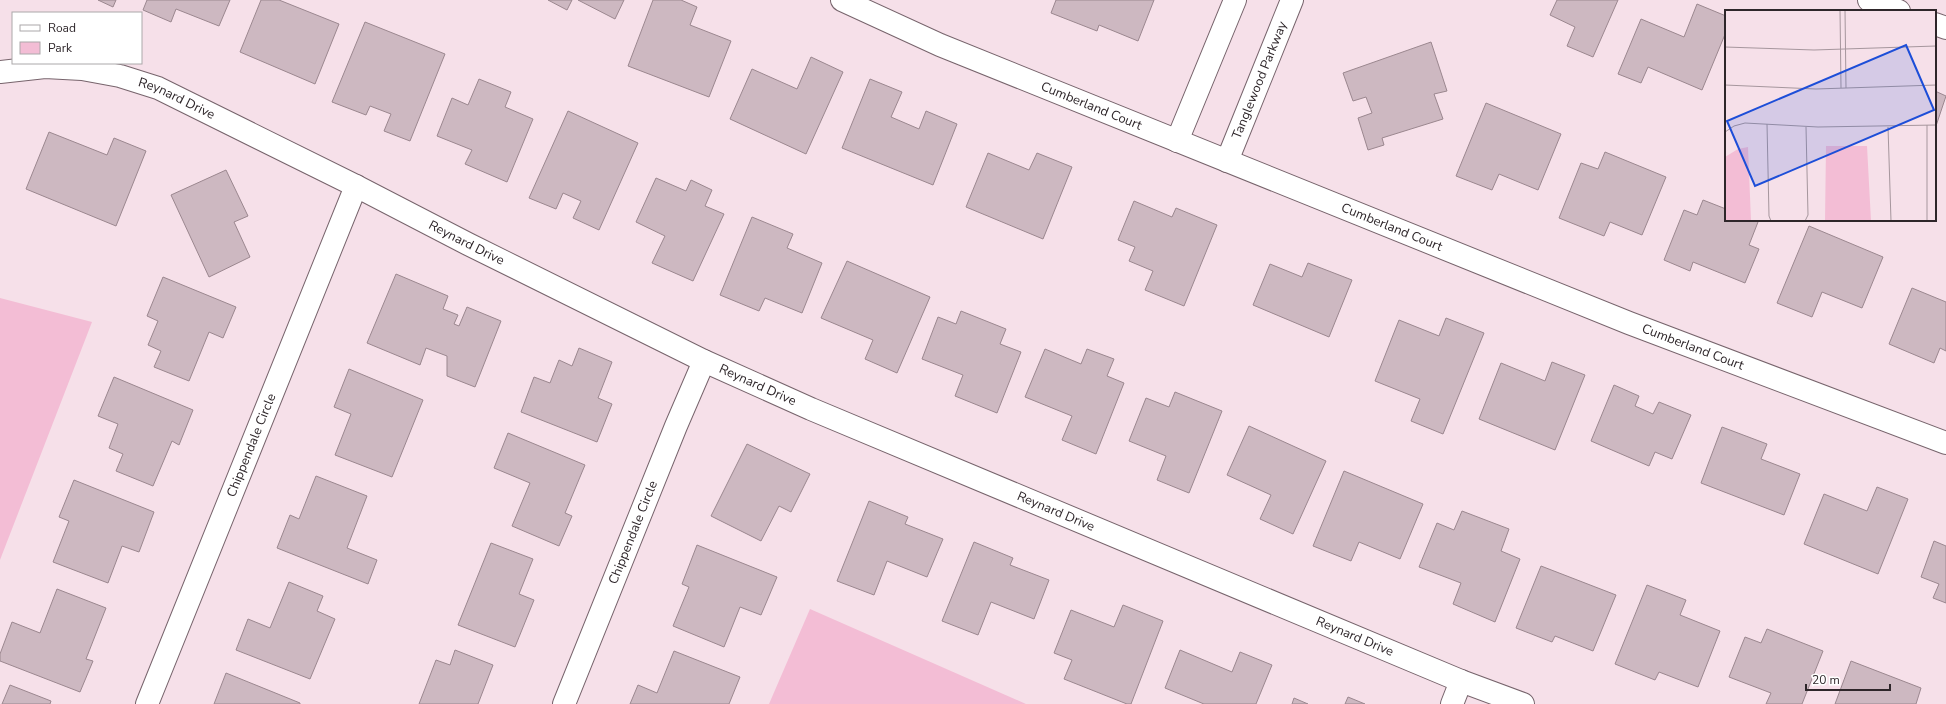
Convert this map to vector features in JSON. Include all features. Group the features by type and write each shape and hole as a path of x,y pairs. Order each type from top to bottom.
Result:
{"street":[{"name":"Cumberland Court","path":"842,0 940,45 1628,323 1946,443"},
{"path":"1177,141 1235,0"},
{"name":"Tanglewood Parkway","path":"1228,161 1292,0"},
{"path":"1869,0 1896,10"},
{"path":"1936,24 1946,28"},
{"name":"Reynard Drive","path":"0,72 45,67 82,69 120,76 158,88 704,361 819,412 1461,681 1523,704"},
{"name":"Chippendale Circle","path":"146,704 356,186"},
{"name":"Chippendale Circle","path":"564,704 676,426 704,361"},
{"path":"1452,704 1461,681"}],"green space":[{"path":"0,298 92,322 0,560"},
{"path":"810,609 1026,704 769,704"}],"building":[{"path":"98,0 116,0 113,7"},
{"path":"147,0 230,0 219,26 176,9 171,22 143,10"},
{"path":"261,0 279,0 339,24 315,84 240,52"},
{"path":"548,0 572,0 567,10"},
{"path":"578,0 624,0 615,19"},
{"path":"653,0 681,0 697,7 690,25 731,41 709,97 628,66"},
{"path":"1056,0 1154,0 1138,41 1099,25 1097,31 1051,13"},
{"path":"1557,0 1618,0 1593,57 1567,46 1575,27 1550,15"},
{"path":"1697,4 1725,16 1725,34 1702,90 1648,67 1641,83 1618,74 1641,19 1684,37"},
{"path":"365,22 445,54 410,141 384,131 391,114 370,106 366,115 332,102"},
{"path":"1431,42 1447,91 1434,94 1443,119 1382,138 1384,145 1368,150 1358,118 1372,113 1366,97 1353,101 1343,73"},
{"path":"811,57 843,72 806,154 730,119 752,69 797,89"},
{"path":"479,79 511,92 505,107 533,119 507,182 465,164 472,150 437,136 452,98 468,105"},
{"path":"870,79 902,92 891,117 919,129 926,111 957,124 933,185 842,148"},
{"path":"1936,91 1946,96 1936,126"},
{"path":"1486,103 1561,134 1538,190 1499,174 1492,190 1456,176"},
{"path":"568,111 638,143 599,230 573,218 581,201 563,193 556,209 529,198"},
{"path":"49,132 107,155 114,138 146,151 116,226 26,189"},
{"path":"1605,152 1666,177 1642,235 1610,222 1604,236 1559,218 1581,163 1598,169"},
{"path":"988,153 1029,170 1037,153 1072,167 1043,239 966,207"},
{"path":"226,170 248,216 234,222 250,257 209,277 171,195"},
{"path":"656,178 686,191 691,180 712,190 705,206 724,214 693,281 652,263 665,236 636,222"},
{"path":"1703,200 1725,209 1725,221 1758,222 1749,245 1759,249 1745,283 1693,262 1690,271 1664,260 1684,210 1697,215"},
{"path":"1134,201 1172,217 1176,208 1217,225 1184,306 1145,290 1153,271 1129,261 1135,247 1118,240"},
{"path":"752,217 793,234 787,248 822,263 802,313 765,298 759,311 720,295"},
{"path":"1809,226 1883,257 1862,308 1822,292 1812,317 1777,303"},
{"path":"847,261 930,297 897,373 865,359 873,340 821,318"},
{"path":"1308,263 1352,280 1329,337 1253,305 1270,264 1302,277"},
{"path":"396,274 448,296 443,309 458,315 454,324 459,326 467,307 501,321 475,387 447,376 447,356 426,348 420,365 367,343"},
{"path":"163,277 236,307 223,338 209,332 189,381 154,367 161,351 148,345 158,321 147,316"},
{"path":"1912,288 1946,302 1946,351 1940,348 1934,363 1889,344"},
{"path":"961,311 1006,329 1000,344 1021,352 997,413 955,396 963,375 922,359 938,317 956,324"},
{"path":"1446,318 1484,333 1443,434 1411,421 1420,399 1375,381 1399,320 1439,336"},
{"path":"579,348 612,362 598,398 612,404 597,442 521,412 534,377 550,383 559,360 572,366"},
{"path":"1045,349 1081,364 1087,349 1114,359 1107,376 1124,383 1096,454 1062,440 1072,416 1025,397"},
{"path":"1552,362 1585,375 1555,450 1479,419 1501,363 1545,381"},
{"path":"349,369 423,400 392,477 335,455 351,414 334,407"},
{"path":"114,377 193,410 179,445 172,441 153,486 116,471 123,454 109,448 118,424 98,416"},
{"path":"1614,385 1639,396 1635,406 1653,414 1659,402 1691,415 1672,459 1655,452 1649,466 1591,441"},
{"path":"1175,392 1222,411 1189,493 1157,480 1166,456 1129,441 1146,398 1169,407"},
{"path":"1249,426 1326,461 1293,534 1260,519 1271,495 1227,475"},
{"path":"1722,427 1767,444 1761,459 1800,474 1784,515 1701,483"},
{"path":"508,433 585,465 565,513 572,516 559,546 512,526 530,483 494,468"},
{"path":"747,444 810,474 791,512 779,506 761,541 711,516"},
{"path":"1344,471 1423,504 1400,559 1359,542 1351,561 1313,546"},
{"path":"316,476 367,496 347,548 377,560 368,584 277,548 290,515 299,519"},
{"path":"74,480 154,512 139,552 122,546 108,583 53,562 69,521 59,517"},
{"path":"1877,487 1908,499 1878,574 1804,544 1824,494 1867,511"},
{"path":"869,501 908,517 905,524 943,539 927,577 887,561 874,595 837,581"},
{"path":"1462,511 1509,529 1501,551 1520,559 1495,622 1453,604 1461,583 1419,567 1437,523 1454,530"},
{"path":"1934,541 1946,546 1946,603 1933,598 1939,584 1921,577"},
{"path":"974,542 1013,558 1010,565 1049,580 1034,619 991,602 978,635 942,621"},
{"path":"491,543 533,559 519,594 534,600 515,647 458,625"},
{"path":"697,545 777,577 761,615 740,607 724,647 673,626 689,587 682,584"},
{"path":"1541,566 1616,595 1593,651 1555,636 1552,642 1516,628"},
{"path":"289,582 323,596 317,611 335,619 310,679 236,650 248,619 270,628"},
{"path":"1647,585 1686,600 1680,615 1720,631 1698,687 1659,672 1655,680 1615,664"},
{"path":"57,589 106,608 86,659 93,661 80,692 0,661 0,654 12,622 40,633"},
{"path":"1123,605 1163,621 1131,704 1127,704 1064,679 1072,660 1054,653 1071,610 1114,627"},
{"path":"1767,629 1823,651 1802,704 1766,704 1771,693 1729,677 1745,637 1761,643"},
{"path":"455,650 493,665 478,704 419,704 436,660 450,665"},
{"path":"1180,650 1232,672 1240,652 1272,665 1256,704 1204,704 1165,688"},
{"path":"674,651 740,677 729,704 630,704 638,685 657,693"},
{"path":"1851,661 1921,688 1916,704 1835,704"},
{"path":"226,673 300,703 300,704 214,704"},
{"path":"10,685 51,701 50,704 2,704"},
{"path":"1348,697 1365,704 1345,704"},
{"path":"1294,698 1308,704 1292,704"}]}
